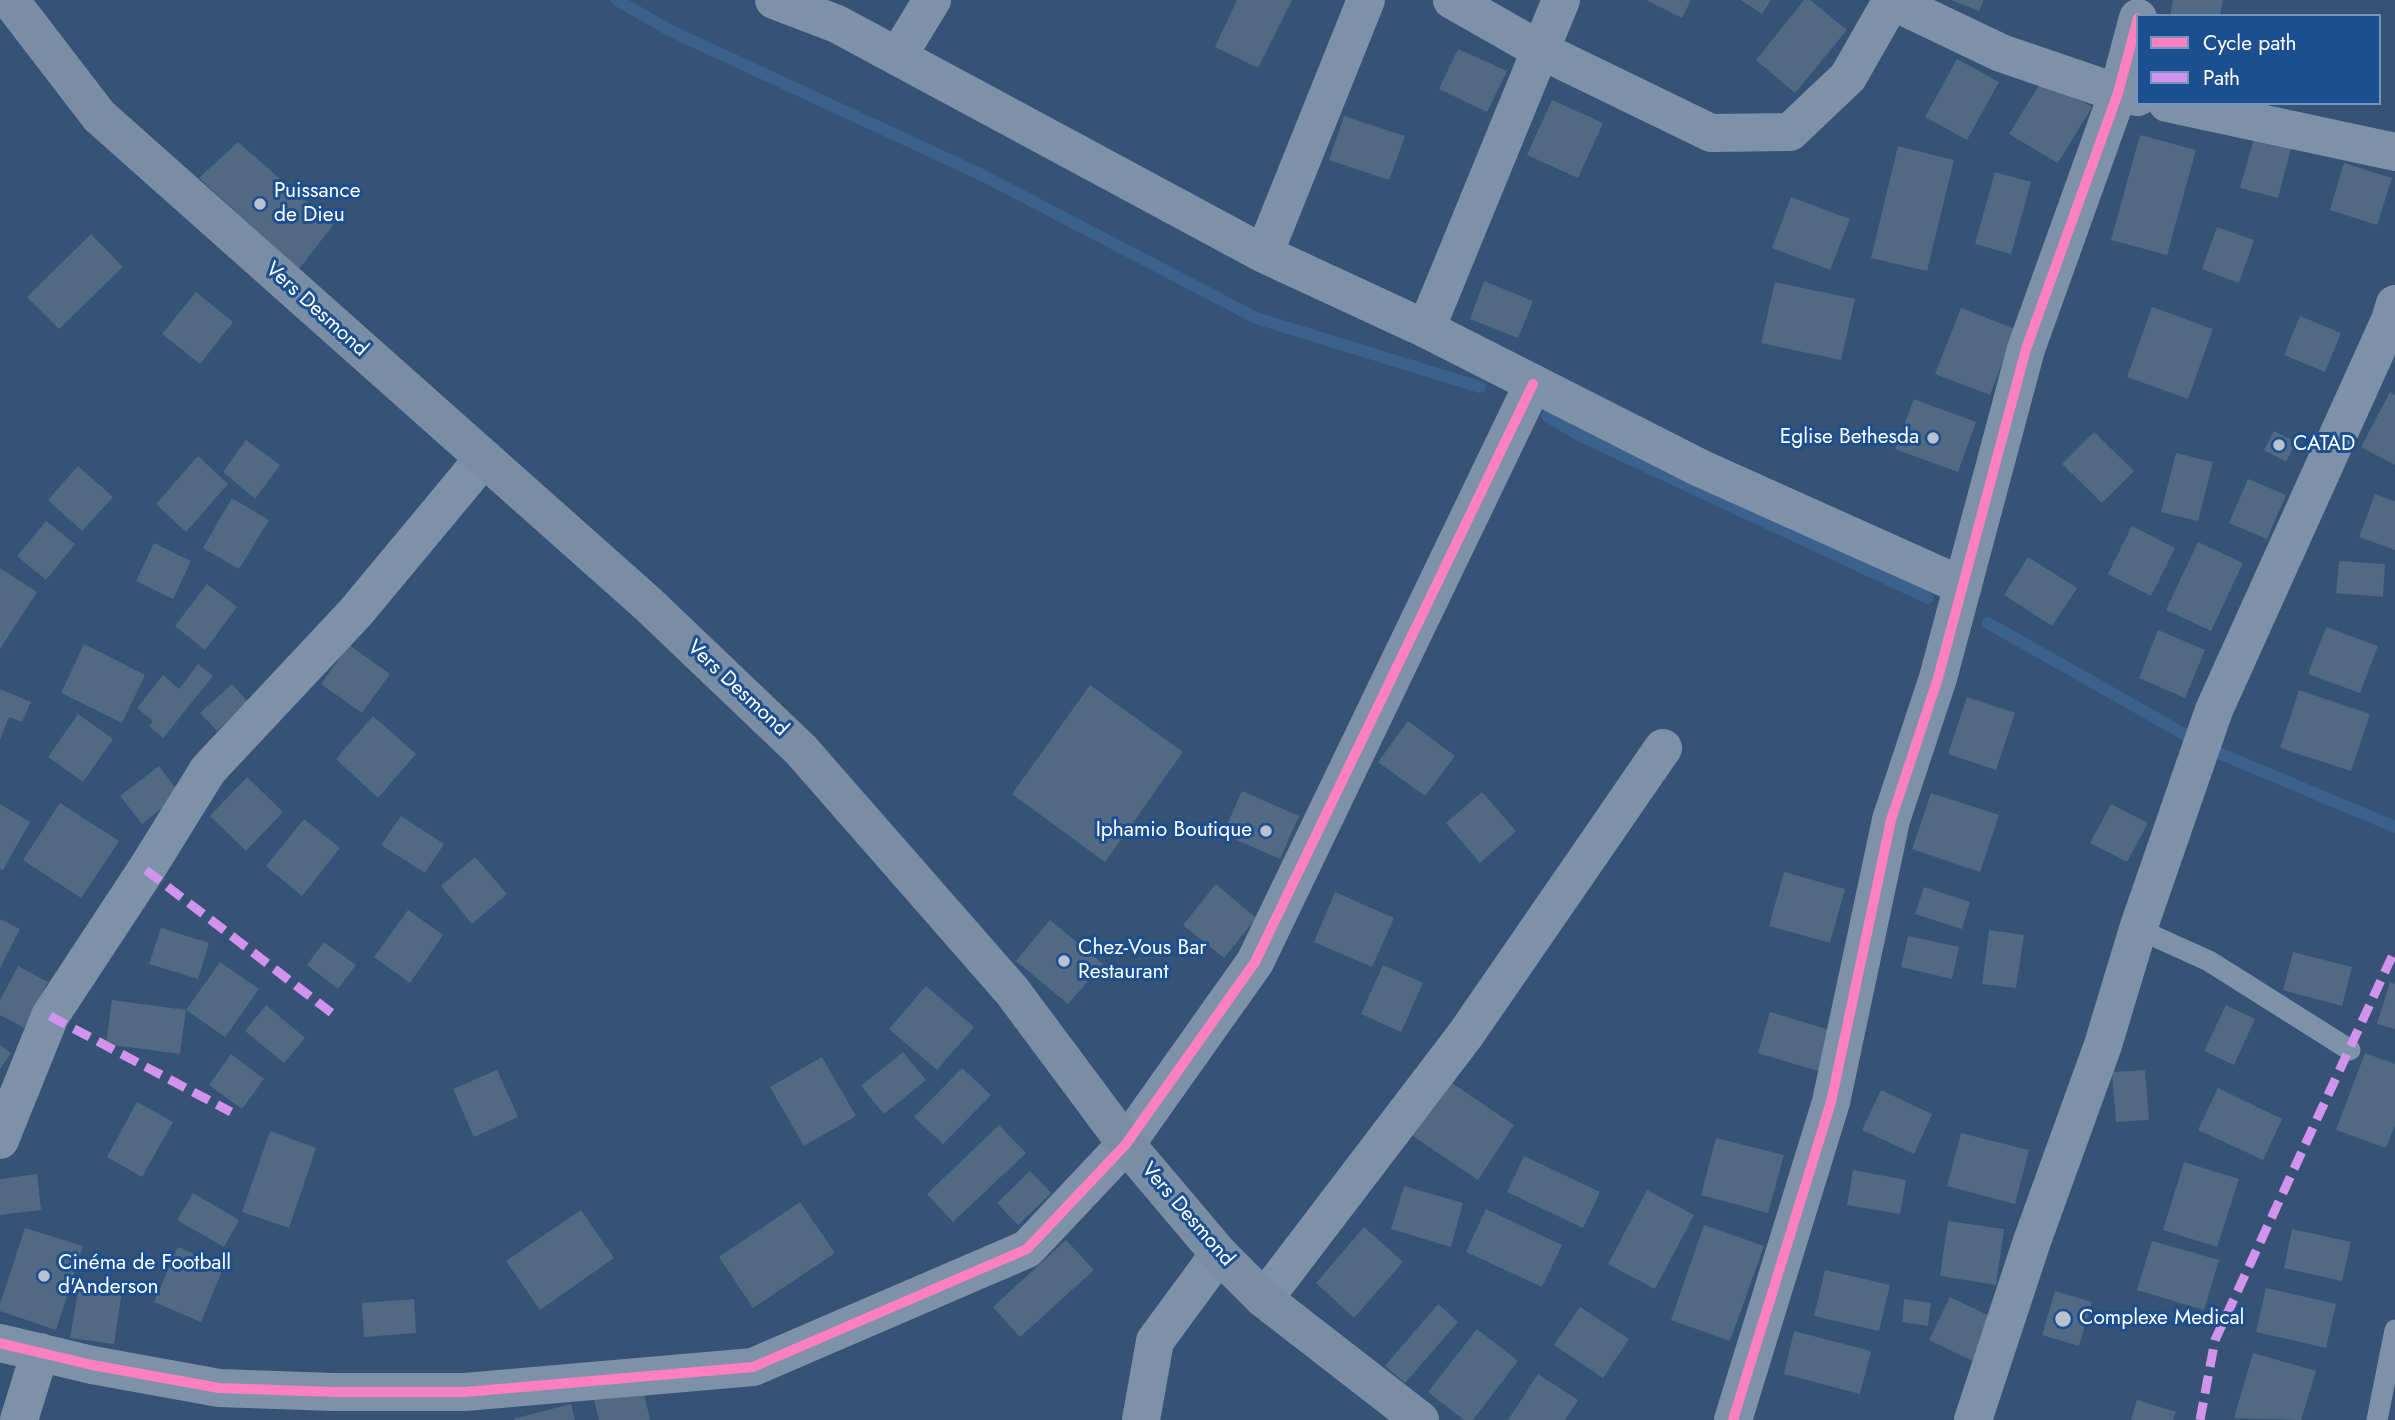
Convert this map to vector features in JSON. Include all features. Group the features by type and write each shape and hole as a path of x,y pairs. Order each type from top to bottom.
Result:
{"main road":[{"name":"Vers Desmond","path":"10,0 99,116 648,604 801,750 1012,991 1126,1144 1219,1254 1264,1299 1420,1420"}],"street":[{"path":"774,0 837,24 1264,254 1426,328 1700,468 1963,586"},
{"path":"898,56 932,0"},
{"path":"1264,254 1366,0"},
{"path":"1452,0 1540,50 1711,133 1790,132 1848,77 1892,1 2001,53 2128,95"},
{"path":"1426,328 1561,0"},
{"path":"1733,1420 1831,1102 1891,820 1937,678 2026,349 2128,95 2136,33"},
{"path":"2176,105 2395,152"},
{"path":"1973,1420 2032,1241 2103,1045 2138,929 2204,741 2393,315"},
{"path":"0,1343 219,1388 333,1392 465,1392 753,1367 1027,1249 1126,1144 1255,962 1533,384"},
{"path":"0,1140 50,1016 208,770 356,612 484,458"},
{"path":"1264,1299 1466,1034 1663,748"},
{"path":"1142,1420 1155,1341 1219,1254"},
{"path":"19,1420 40,1352"}],"lane":[{"path":"2138,929 2208,961 2350,1050"},
{"path":"2377,1420 2395,1330"}],"building":[{"path":"1237,0 1292,0 1258,68 1215,47"},
{"path":"1646,0 1691,0 1682,18"},
{"path":"1741,0 1771,0 1762,14"},
{"path":"1804,0 1810,0 1847,30 1795,93 1756,60"},
{"path":"1951,0 1984,0 1979,11"},
{"path":"2173,0 2223,0 2220,14 2170,14"},
{"path":"1458,49 1507,71 1487,112 1439,89"},
{"path":"1957,59 1999,82 1967,140 1925,117"},
{"path":"2043,79 2092,107 2058,163 2009,134"},
{"path":"1552,100 1603,123 1578,178 1527,155"},
{"path":"1344,116 1405,136 1389,180 1329,160"},
{"path":"2140,135 2196,150 2167,255 2111,240"},
{"path":"2254,138 2291,148 2278,198 2240,188"},
{"path":"238,142 333,225 299,269 199,178"},
{"path":"1898,146 1954,160 1927,271 1871,258"},
{"path":"2344,163 2392,178 2377,225 2330,210"},
{"path":"1995,172 2031,182 2011,254 1975,244"},
{"path":"1791,197 1850,219 1830,270 1772,248"},
{"path":"2217,227 2254,240 2239,283 2202,269"},
{"path":"91,234 123,267 59,329 27,297"},
{"path":"1484,281 1533,301 1518,338 1470,319"},
{"path":"1775,282 1855,299 1841,360 1761,343"},
{"path":"196,292 233,322 200,364 162,334"},
{"path":"2152,307 2213,329 2188,399 2127,377"},
{"path":"1961,308 2015,329 1990,395 1935,374"},
{"path":"2300,316 2341,333 2325,372 2284,355"},
{"path":"2390,392 2395,395 2395,465 2361,447"},
{"path":"1914,399 1976,422 1958,472 1895,449"},
{"path":"2274,431 2296,442 2286,462 2264,450"},
{"path":"2094,432 2134,471 2102,503 2062,464"},
{"path":"246,440 280,465 255,499 223,472"},
{"path":"2176,453 2213,462 2198,521 2161,512"},
{"path":"198,456 228,484 186,532 156,504"},
{"path":"78,466 113,497 82,531 48,500"},
{"path":"2248,479 2286,495 2267,539 2229,523"},
{"path":"2375,494 2395,501 2395,550 2359,537"},
{"path":"232,498 269,520 239,569 203,548"},
{"path":"46,521 75,544 46,580 17,556"},
{"path":"2132,526 2175,548 2151,596 2108,574"},
{"path":"2198,542 2243,563 2211,631 2166,610"},
{"path":"154,543 191,561 173,599 136,581"},
{"path":"2028,557 2077,588 2052,626 2004,595"},
{"path":"2339,561 2385,564 2383,597 2336,593"},
{"path":"0,568 37,592 0,649"},
{"path":"207,584 237,607 205,650 175,626"},
{"path":"2326,627 2378,646 2360,693 2308,674"},
{"path":"2158,630 2205,650 2185,698 2139,678"},
{"path":"84,644 145,675 122,723 61,693"},
{"path":"349,645 390,674 362,713 321,684"},
{"path":"198,664 213,676 163,738 149,726 153,721 137,708 163,675 179,689"},
{"path":"232,684 248,702 217,731 200,713"},
{"path":"1090,685 1183,752 1105,862 1012,794"},
{"path":"0,689 31,702 22,722 9,717 0,740"},
{"path":"2299,690 2370,714 2351,771 2280,748"},
{"path":"1967,697 2015,713 1996,770 1948,754"},
{"path":"78,714 113,739 83,782 48,757"},
{"path":"373,716 416,754 378,798 336,759"},
{"path":"1408,721 1455,756 1425,796 1378,762"},
{"path":"159,766 180,794 142,824 120,796"},
{"path":"247,777 283,812 246,851 210,816"},
{"path":"1242,791 1299,816 1280,859 1223,834"},
{"path":"1482,792 1516,831 1480,863 1446,823"},
{"path":"1931,793 1999,815 1980,872 1912,849"},
{"path":"60,803 119,841 81,898 23,860"},
{"path":"0,804 30,822 3,870 0,869"},
{"path":"2111,804 2148,823 2127,862 2090,843"},
{"path":"401,816 444,844 425,873 381,845"},
{"path":"304,819 340,848 302,896 266,866"},
{"path":"475,857 507,894 472,924 441,886"},
{"path":"1784,872 1845,889 1830,943 1769,926"},
{"path":"1216,884 1256,918 1224,958 1183,925"},
{"path":"1924,887 1970,902 1962,929 1915,914"},
{"path":"1335,892 1394,918 1372,967 1314,942"},
{"path":"408,910 443,935 410,983 374,957"},
{"path":"0,919 20,929 0,968"},
{"path":"1050,920 1103,964 1068,1004 1016,961"},
{"path":"161,928 209,943 198,979 149,964"},
{"path":"1989,930 2024,935 2016,988 1982,984"},
{"path":"1908,936 1959,947 1952,979 1901,967"},
{"path":"324,942 356,965 338,989 307,965"},
{"path":"2293,952 2352,967 2342,1006 2283,990"},
{"path":"220,962 259,989 225,1037 186,1010"},
{"path":"1383,965 1423,983 1401,1032 1361,1014"},
{"path":"18,966 48,982 24,1028 0,1015 0,1000"},
{"path":"2390,982 2395,984 2395,1029 2377,1024"},
{"path":"926,986 974,1027 937,1070 889,1029"},
{"path":"112,1000 186,1010 180,1054 106,1044"},
{"path":"266,1005 305,1038 284,1063 245,1031"},
{"path":"2226,1005 2255,1019 2234,1065 2204,1051"},
{"path":"1770,1012 1833,1031 1821,1072 1758,1053"},
{"path":"0,1045 11,1053 0,1069"},
{"path":"903,1052 926,1080 884,1114 861,1086"},
{"path":"2365,1053 2395,1064 2395,1125 2386,1148 2336,1130"},
{"path":"231,1054 264,1079 242,1109 209,1085"},
{"path":"822,1057 856,1116 804,1146 770,1087"},
{"path":"962,1068 991,1095 943,1144 914,1117"},
{"path":"497,1070 518,1117 474,1137 453,1089"},
{"path":"2145,1070 2149,1120 2116,1122 2112,1072"},
{"path":"1446,1079 1514,1125 1478,1180 1410,1134"},
{"path":"2218,1088 2282,1119 2263,1160 2198,1130"},
{"path":"1881,1090 1932,1114 1914,1154 1862,1130"},
{"path":"137,1102 173,1122 142,1177 107,1157"},
{"path":"999,1125 1026,1153 953,1222 927,1194"},
{"path":"270,1131 316,1148 289,1228 242,1212"},
{"path":"1961,1133 2029,1150 2015,1204 1947,1186"},
{"path":"1716,1138 1784,1155 1768,1213 1701,1195"},
{"path":"1524,1156 1600,1192 1583,1228 1507,1192"},
{"path":"2184,1162 2239,1179 2217,1247 2163,1230"},
{"path":"1853,1170 1906,1180 1900,1214 1847,1205"},
{"path":"1030,1171 1051,1193 1018,1225 997,1203"},
{"path":"37,1174 41,1210 0,1215 0,1179"},
{"path":"1404,1186 1463,1203 1451,1247 1391,1229"},
{"path":"1647,1190 1694,1215 1655,1289 1608,1264"},
{"path":"193,1193 239,1220 224,1247 177,1220"},
{"path":"800,1202 835,1253 753,1308 719,1257"},
{"path":"1486,1209 1562,1245 1542,1287 1466,1252"},
{"path":"581,1210 614,1258 540,1310 506,1261"},
{"path":"1948,1221 2004,1229 1996,1285 1940,1276"},
{"path":"1704,1225 1764,1246 1730,1341 1671,1320"},
{"path":"1364,1227 1403,1262 1354,1318 1316,1283"},
{"path":"25,1228 83,1246 56,1330 0,1311"},
{"path":"2292,1229 2351,1242 2342,1281 2284,1268"},
{"path":"1066,1240 1094,1270 1020,1337 993,1307"},
{"path":"2152,1241 2219,1260 2204,1310 2137,1290"},
{"path":"178,1247 224,1266 201,1322 154,1302"},
{"path":"1825,1270 1890,1285 1879,1331 1814,1316"},
{"path":"79,1285 122,1291 114,1344 70,1338"},
{"path":"2266,1288 2336,1304 2326,1348 2256,1332"},
{"path":"2055,1291 2092,1302 2079,1346 2042,1335"},
{"path":"1950,1297 1998,1320 1977,1363 1929,1340"},
{"path":"414,1299 416,1333 364,1337 362,1303"},
{"path":"1904,1299 1931,1303 1928,1326 1902,1322"},
{"path":"1438,1304 1458,1322 1405,1383 1385,1366"},
{"path":"1580,1307 1629,1339 1603,1378 1554,1345"},
{"path":"1477,1329 1518,1361 1473,1420 1464,1420 1428,1392"},
{"path":"1794,1331 1871,1351 1860,1394 1784,1374"},
{"path":"2253,1353 2316,1371 2301,1420 2234,1418"},
{"path":"1538,1374 1578,1400 1565,1420 1508,1420"},
{"path":"643,1389 650,1420 599,1420 594,1400"},
{"path":"2137,1400 2176,1412 2173,1420 2131,1420"},
{"path":"571,1404 575,1420 513,1419"}],"waterway":[{"path":"617,0 669,30 982,175 1256,318 1480,387"},
{"path":"1547,416 1581,436 1928,598"},
{"path":"1988,623 2214,751 2395,827"}],"marked path":[{"path":"146,870 333,1014"},
{"path":"2200,1420 2215,1340 2395,950"},
{"path":"50,1016 231,1112"}],"cycle path":[{"path":"1733,1420 1831,1102 1891,820 1938,678 2026,349 2118,93 2136,26"},
{"path":"0,1343 92,1365 219,1388 333,1392 465,1392 753,1367 1027,1249 1126,1144 1255,962 1533,384"}],"place":[{"name":"Puissance de Dieu","path":"260,204"},
{"name":"Eglise Bethesda","path":"1933,438"},
{"name":"CATAD","path":"2279,445"},
{"name":"Iphamio Boutique","path":"1266,831"},
{"name":"Chez-Vous Bar Restaurant","path":"1064,961"},
{"name":"Cinéma de Football d'Anderson","path":"44,1276"},
{"name":"Complexe Medical","path":"2063,1319"}]}
